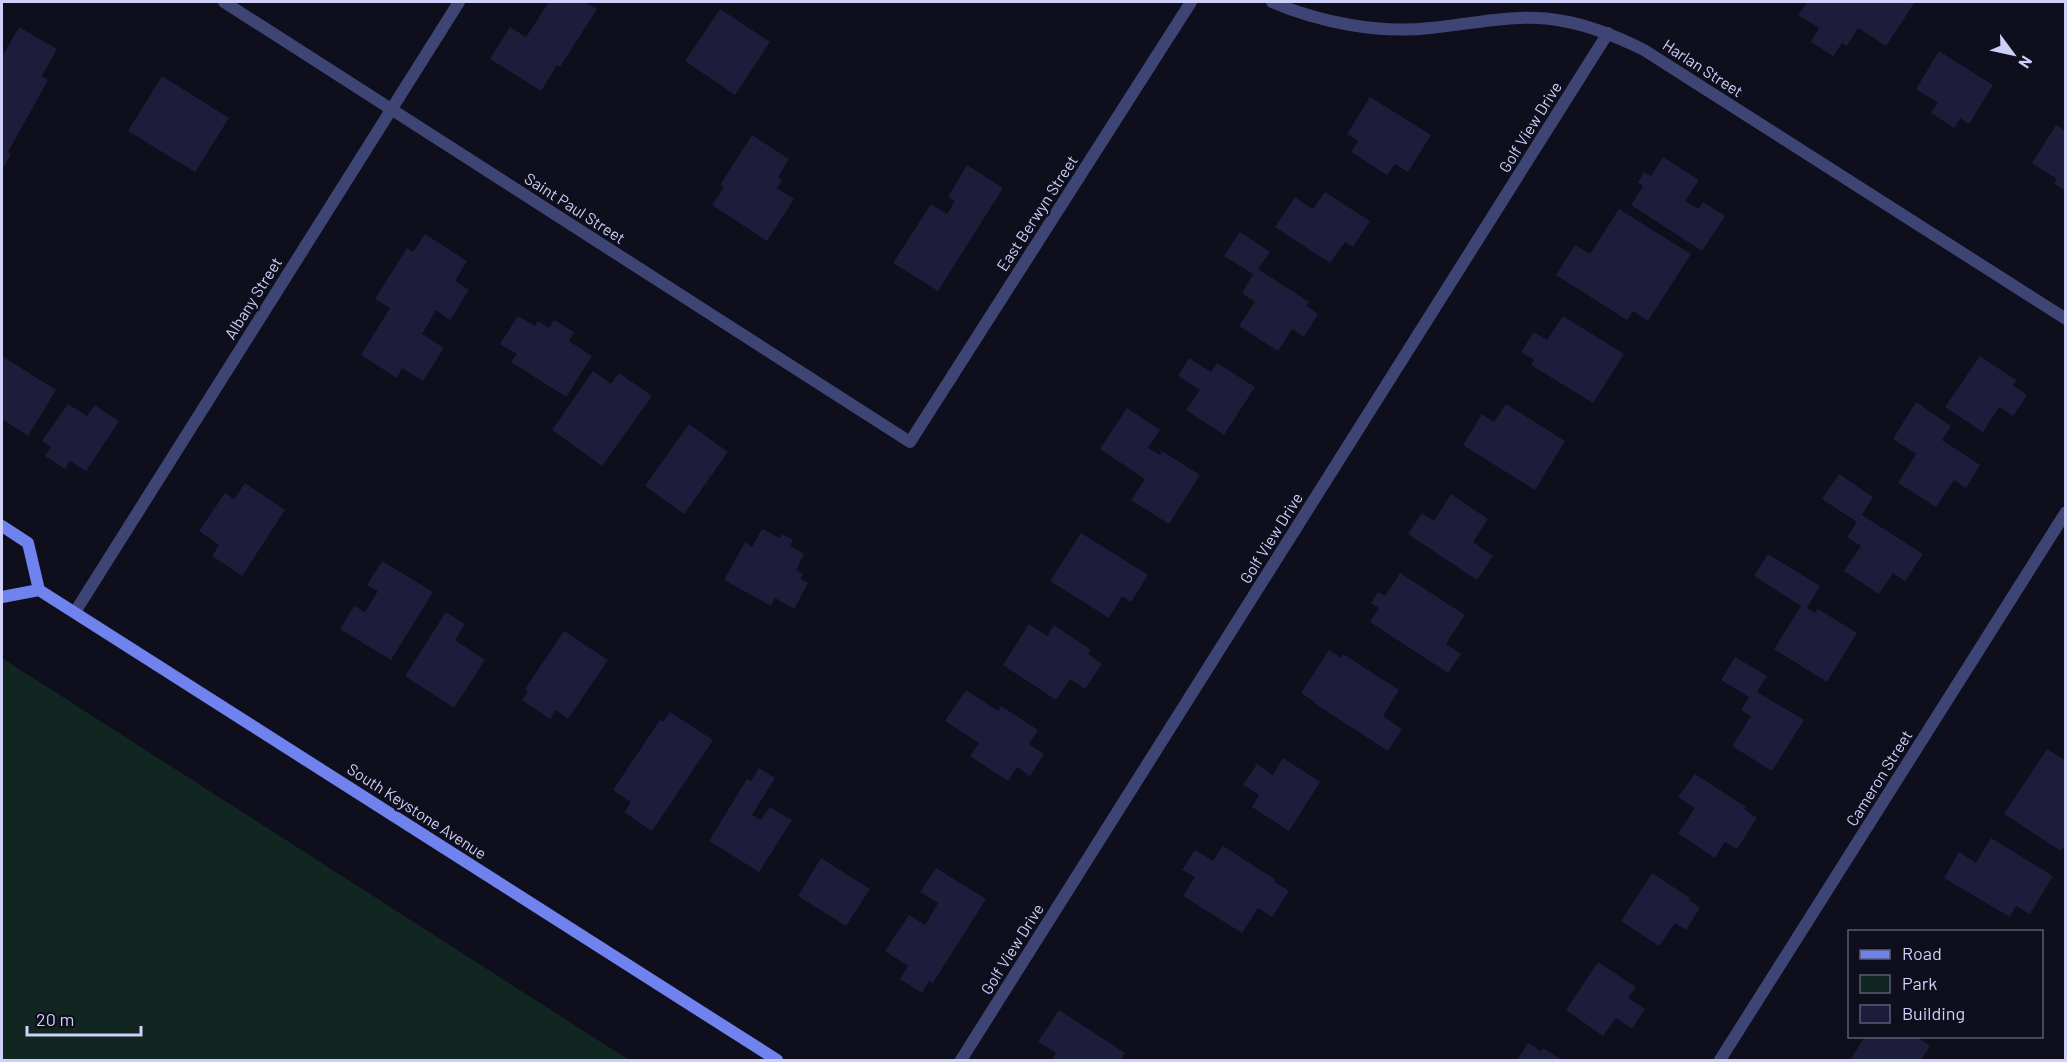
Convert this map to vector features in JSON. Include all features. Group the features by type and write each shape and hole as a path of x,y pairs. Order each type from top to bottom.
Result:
{"main road":[{"path":"2,526 28,543 39,590 2,597"},
{"name":"South Keystone Avenue","path":"39,590 777,1060"}],"street":[{"name":"Saint Paul Street","path":"224,2 910,442"},
{"name":"Albany Street","path":"75,612 459,2"},
{"name":"East Berwyn Street","path":"910,442 1191,2"},
{"name":"Harlan Street","path":"1272,2 1307,16 1333,22 1384,28 1426,29 1525,18 1562,20 1608,33 1644,50 2066,319"},
{"name":"Golf View Drive","path":"961,1060 1608,33"},
{"name":"Cameron Street","path":"1720,1060 2066,512"}],"green space":[{"path":"2,658 629,1060 2,1060"}],"building":[{"path":"549,2 584,2 597,9 560,67 557,65 541,91 490,59 510,27 526,37"},
{"path":"1807,2 1915,2 1886,46 1858,28 1847,46 1842,43 1833,56 1811,42 1819,28 1798,15"},
{"path":"720,9 770,42 735,95 685,61"},
{"path":"19,27 57,49 42,76 48,80 8,152 11,154 2,170 2,54"},
{"path":"1939,51 1993,85 1969,124 1960,118 1954,128 1931,113 1938,103 1916,89"},
{"path":"162,76 229,118 195,172 128,131"},
{"path":"1370,97 1431,135 1408,172 1395,164 1387,175 1351,152 1358,141 1347,134"},
{"path":"2056,125 2066,131 2066,191 2054,184 2057,179 2032,163"},
{"path":"752,135 789,159 778,177 782,180 777,188 794,199 767,241 712,205 724,187 720,185"},
{"path":"1663,157 1699,180 1685,201 1699,209 1703,202 1725,216 1702,251 1631,205 1643,186 1638,182 1644,172 1651,176"},
{"path":"967,165 1003,188 938,291 893,263 931,204 947,214 955,201 948,197"},
{"path":"1325,192 1370,221 1353,247 1345,242 1330,263 1275,227 1295,197 1313,209"},
{"path":"1619,209 1691,254 1648,321 1633,311 1627,320 1556,275 1575,245 1590,254"},
{"path":"1240,232 1270,252 1258,269 1309,302 1306,306 1318,314 1304,337 1292,329 1278,351 1239,326 1255,302 1242,293 1253,274 1224,256"},
{"path":"425,234 467,261 455,281 469,290 450,320 436,310 422,334 444,348 423,381 402,368 397,378 361,355 390,308 375,299 407,248 413,252"},
{"path":"518,316 535,326 538,321 549,328 554,320 574,332 569,341 592,356 566,397 511,362 517,354 500,344"},
{"path":"1563,316 1624,354 1593,403 1531,365 1534,360 1521,352 1534,332 1547,340"},
{"path":"2,356 56,390 28,436 2,419"},
{"path":"1980,356 2016,380 2013,385 2027,395 2013,416 1999,407 1983,432 1945,407"},
{"path":"1189,358 1211,372 1217,363 1255,387 1224,435 1186,410 1200,390 1178,376"},
{"path":"593,371 611,384 619,373 652,396 602,466 552,430"},
{"path":"1916,402 1951,426 1942,440 1980,465 1966,488 1954,480 1936,507 1898,483 1916,454 1893,439"},
{"path":"68,404 87,416 95,405 119,421 86,471 70,461 65,469 45,456 51,447 42,441"},
{"path":"1506,404 1565,441 1535,490 1463,445 1482,414 1494,422"},
{"path":"1127,408 1160,430 1148,448 1160,455 1162,451 1200,475 1169,524 1131,500 1145,479 1100,449"},
{"path":"689,424 728,452 684,514 645,486"},
{"path":"1839,474 1873,497 1862,515 1923,554 1905,581 1893,573 1879,594 1844,571 1861,546 1847,537 1857,522 1822,499"},
{"path":"245,483 285,510 242,576 212,556 219,545 199,531 225,493 234,499"},
{"path":"1451,494 1488,519 1473,542 1493,556 1477,580 1408,534 1422,513 1434,521"},
{"path":"762,529 780,538 782,534 793,540 790,546 804,554 796,570 803,574 800,579 808,583 794,609 775,598 771,606 724,580 745,542 752,547"},
{"path":"1081,533 1148,575 1131,602 1122,596 1109,618 1050,581"},
{"path":"1768,554 1820,586 1807,608 1815,613 1818,609 1857,633 1827,682 1774,649 1801,606 1754,576"},
{"path":"382,561 433,592 391,660 340,629 354,606 365,612 378,591 367,585"},
{"path":"1400,573 1465,615 1446,644 1461,654 1448,673 1370,622 1379,608 1371,603 1378,592 1385,596"},
{"path":"446,612 465,624 455,640 485,660 454,708 405,676"},
{"path":"1029,624 1047,636 1054,625 1091,650 1088,654 1102,664 1085,689 1070,679 1056,700 1003,665"},
{"path":"564,631 608,660 568,719 556,710 550,719 522,700 528,691 525,689"},
{"path":"1329,650 1341,658 1343,654 1399,690 1383,716 1402,729 1388,751 1301,693"},
{"path":"1735,657 1767,676 1757,692 1804,720 1772,771 1732,746 1751,716 1741,710 1749,697 1721,680"},
{"path":"966,690 998,711 1001,706 1038,730 1029,744 1044,754 1030,776 1017,767 1008,781 970,756 979,743 945,721"},
{"path":"670,712 713,740 652,831 624,812 631,802 613,790 660,720 663,722"},
{"path":"2047,749 2066,761 2066,845 2061,851 2004,814"},
{"path":"1283,758 1320,782 1289,831 1252,807 1259,795 1243,785 1257,764 1273,775"},
{"path":"759,768 775,778 752,815 761,820 770,807 792,820 759,872 709,841 747,779 751,781"},
{"path":"1695,774 1746,807 1744,809 1757,818 1737,849 1725,842 1715,858 1678,833 1695,808 1678,797"},
{"path":"1991,838 2053,876 2030,914 2016,906 2010,917 1944,878 1959,852 1976,863"},
{"path":"1223,846 1289,891 1272,917 1258,908 1242,933 1183,896 1195,877 1182,870 1195,850 1213,861"},
{"path":"821,858 870,889 846,926 798,896"},
{"path":"936,868 986,899 933,983 929,981 922,993 900,979 908,966 885,951 909,915 925,925 938,903 920,892"},
{"path":"1652,873 1690,898 1689,900 1700,908 1686,930 1675,923 1659,946 1621,921"},
{"path":"1598,962 1636,987 1628,998 1645,1009 1632,1029 1616,1018 1603,1036 1566,1010"},
{"path":"1059,1010 1125,1053 1121,1060 1052,1060 1056,1053 1038,1042"},
{"path":"1864,1038 1918,1038 1930,1046 1921,1060 1850,1060"},
{"path":"1528,1043 1541,1051 1543,1048 1562,1060 1517,1060"}]}
